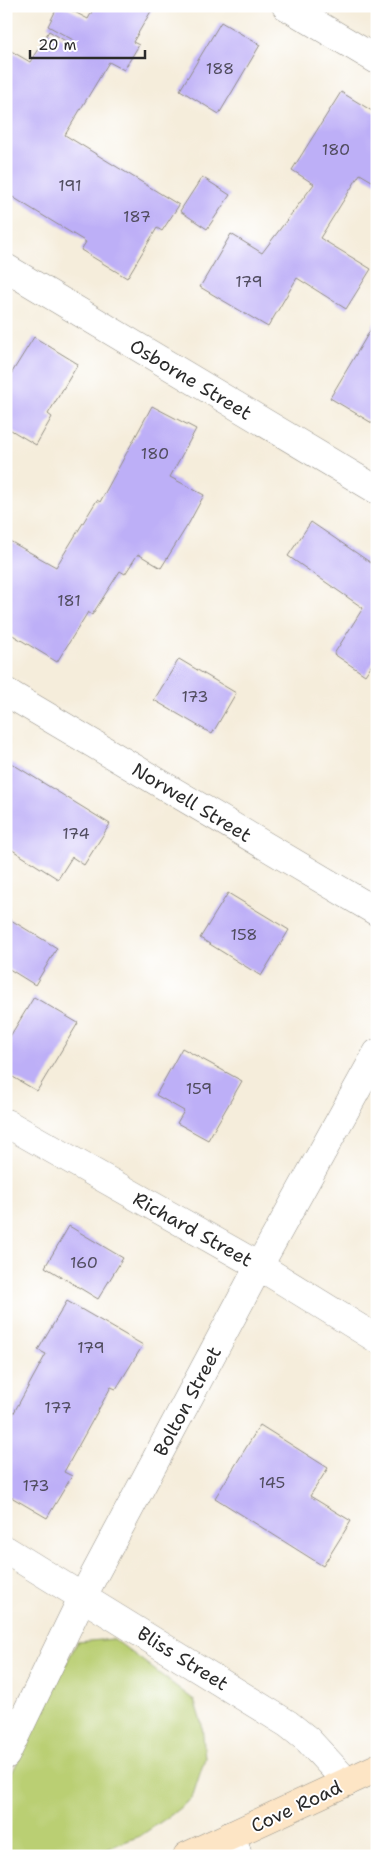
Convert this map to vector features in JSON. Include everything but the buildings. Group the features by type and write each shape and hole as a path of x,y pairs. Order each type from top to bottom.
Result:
{"main road":[{"name":"Cove Road","path":"187,1856 235,1845 347,1782 377,1768"}],"street":[{"path":"286,6 377,60"},
{"name":"Osborne Street","path":"6,268 377,490"},
{"name":"Norwell Street","path":"6,692 377,912"},
{"name":"Bolton Street","path":"6,1755 83,1596 259,1266 377,1053"},
{"name":"Richard Street","path":"6,1123 259,1266 377,1339"},
{"name":"Bliss Street","path":"6,1550 288,1724 308,1740 347,1782"}],"green space":[{"path":"114,1639 194,1700 202,1725 205,1758 192,1798 140,1836 88,1856 6,1856 6,1785 77,1642"}]}
